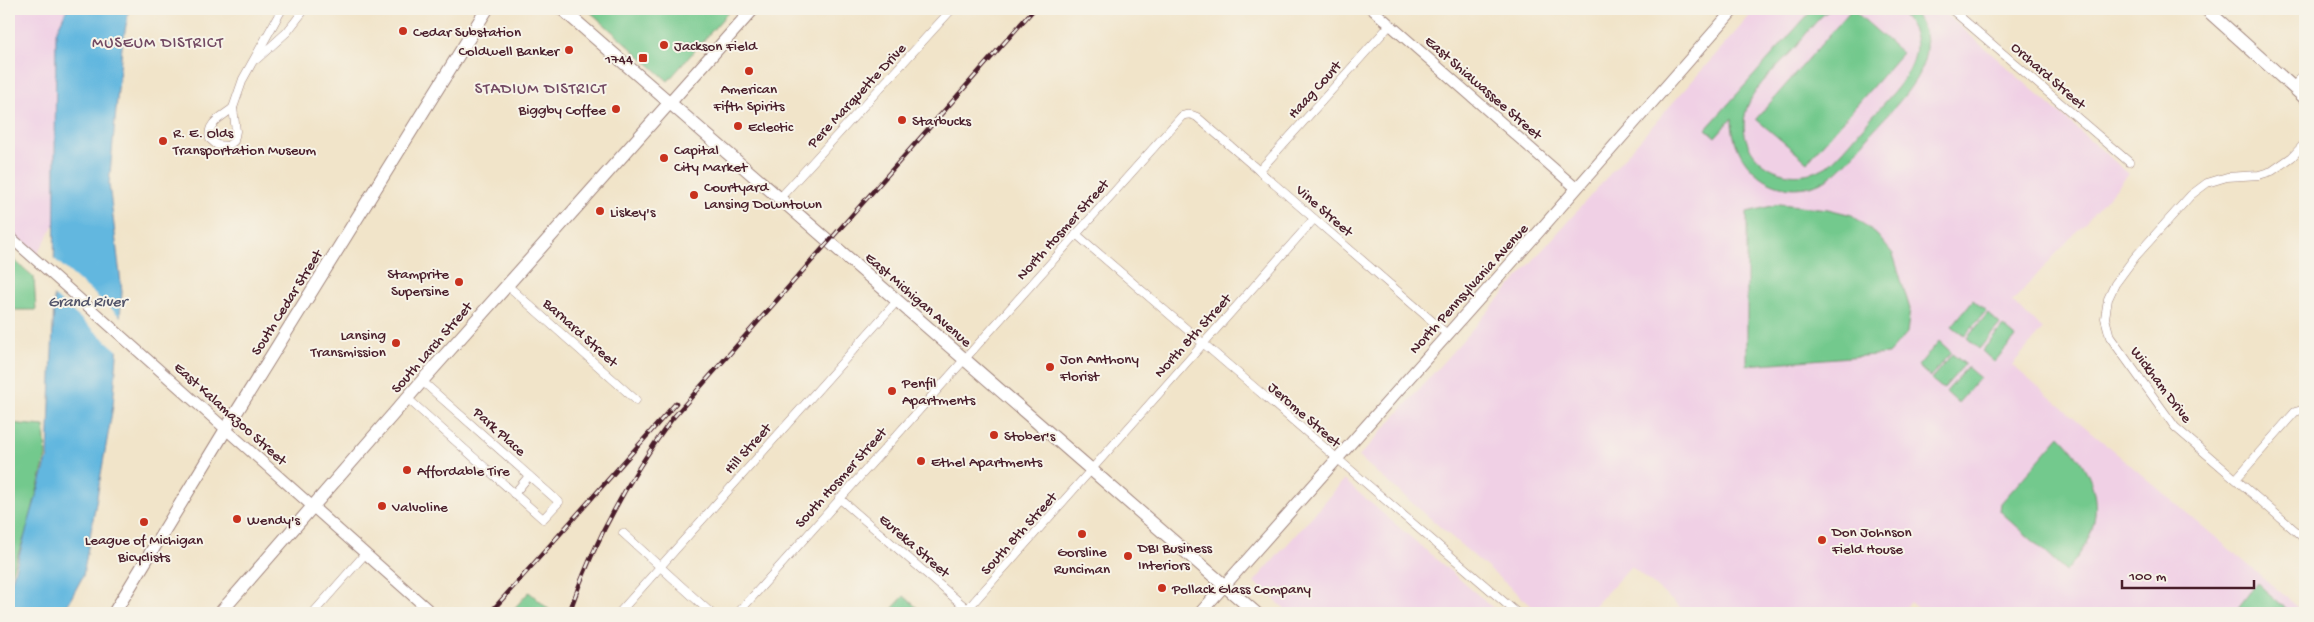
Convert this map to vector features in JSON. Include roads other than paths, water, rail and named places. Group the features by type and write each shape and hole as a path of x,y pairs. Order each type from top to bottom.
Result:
{"main road":[{"name":"South Cedar Street","path":"114,613 487,9"},
{"name":"East Michigan Avenue","path":"562,9 1256,613"},
{"name":"South Larch Street","path":"220,613 422,381 753,9"},
{"name":"North Pennsylvania Avenue","path":"1200,613 1734,9"},
{"path":"2206,9 2305,98"}],"street":[{"path":"233,108 236,131 235,140 228,146 217,146 210,139 210,129 213,123 233,108 252,64 282,9"},
{"path":"252,64 287,32 305,9"},
{"name":"Pere Marquette Drive","path":"779,199 952,9"},
{"name":"East Shiawassee Street","path":"1372,9 1576,188"},
{"name":"Orchard Street","path":"1952,9 2130,162"},
{"name":"Haag Court","path":"1259,171 1390,25"},
{"path":"2294,87 2305,73"},
{"name":"Vine Street","path":"1182,116 1192,114 1197,118 1447,334"},
{"name":"North Hosmer Street","path":"964,360 1182,116"},
{"name":"Wickham Drive","path":"2305,143 2292,158 2272,171 2227,177 2207,183 2191,195 2135,257 2116,284 2108,299 2105,318 2110,337 2175,427 2305,538"},
{"name":"North 8th Street","path":"1092,471 1102,457 1314,219"},
{"name":"Jerome Street","path":"1076,234 1517,613"},
{"name":"East Kalamazoo Street","path":"9,236 432,613"},
{"name":"Barnard Street","path":"507,285 636,400"},
{"name":"Hill Street","path":"618,613 897,302"},
{"name":"South Hosmer Street","path":"738,613 964,360"},
{"name":"Park Place","path":"422,381 559,502 543,519 514,494"},
{"path":"407,398 514,494 530,476"},
{"path":"2236,479 2295,412 2304,410 2305,401"},
{"name":"South 8th Street","path":"968,612 1092,471"},
{"name":"Eureka Street","path":"840,498 968,612"},
{"path":"623,533 712,613"},
{"path":"313,613 365,554"}],"water":[{"name":"Grand River","path":"67,9 129,9 122,47 109,184 122,292 113,406 83,576 63,613 9,613 9,590 48,456 54,300 56,32"}],"railway":[{"path":"569,613 589,562 613,512 626,488 672,419 1034,9"},
{"path":"490,613 676,403"}],"place":[{"name":"Cedar Substation","path":"403,31"},
{"name":"Jackson Field","path":"664,45"},
{"name":"Coldwell Banker","path":"569,50"},
{"name":"1744","path":"643,58"},
{"name":"American Fifth Spirits","path":"749,71"},
{"name":"Biggby Coffee","path":"616,109"},
{"name":"Starbucks","path":"902,120"},
{"name":"Eclectic","path":"738,126"},
{"name":"R. E. Olds Transportation Museum","path":"163,141"},
{"name":"Capital City Market","path":"664,158"},
{"name":"Courtyard Lansing Downtown","path":"694,195"},
{"name":"Liskey's","path":"600,211"},
{"name":"Stamprite Supersine","path":"459,282"},
{"name":"Lansing Transmission","path":"396,343"},
{"name":"Jon Anthony Florist","path":"1050,367"},
{"name":"Penfil Apartments","path":"892,391"},
{"name":"Stober's","path":"994,435"},
{"name":"Ethel Apartments","path":"921,461"},
{"name":"Affordable Tire","path":"407,470"},
{"name":"Valvoline","path":"382,506"},
{"name":"Wendy's","path":"237,519"},
{"name":"League of Michigan Bicyclists","path":"144,522"},
{"name":"Gorsline Runciman","path":"1082,534"},
{"name":"Don Johnson Field House","path":"1822,540"},
{"name":"DBI Business Interiors","path":"1128,556"},
{"name":"Pollack Glass Company","path":"1162,588"}],"district":[{"name":"MUSEUM DISTRICT","path":"158,41"},
{"name":"STADIUM DISTRICT","path":"541,87"}]}
